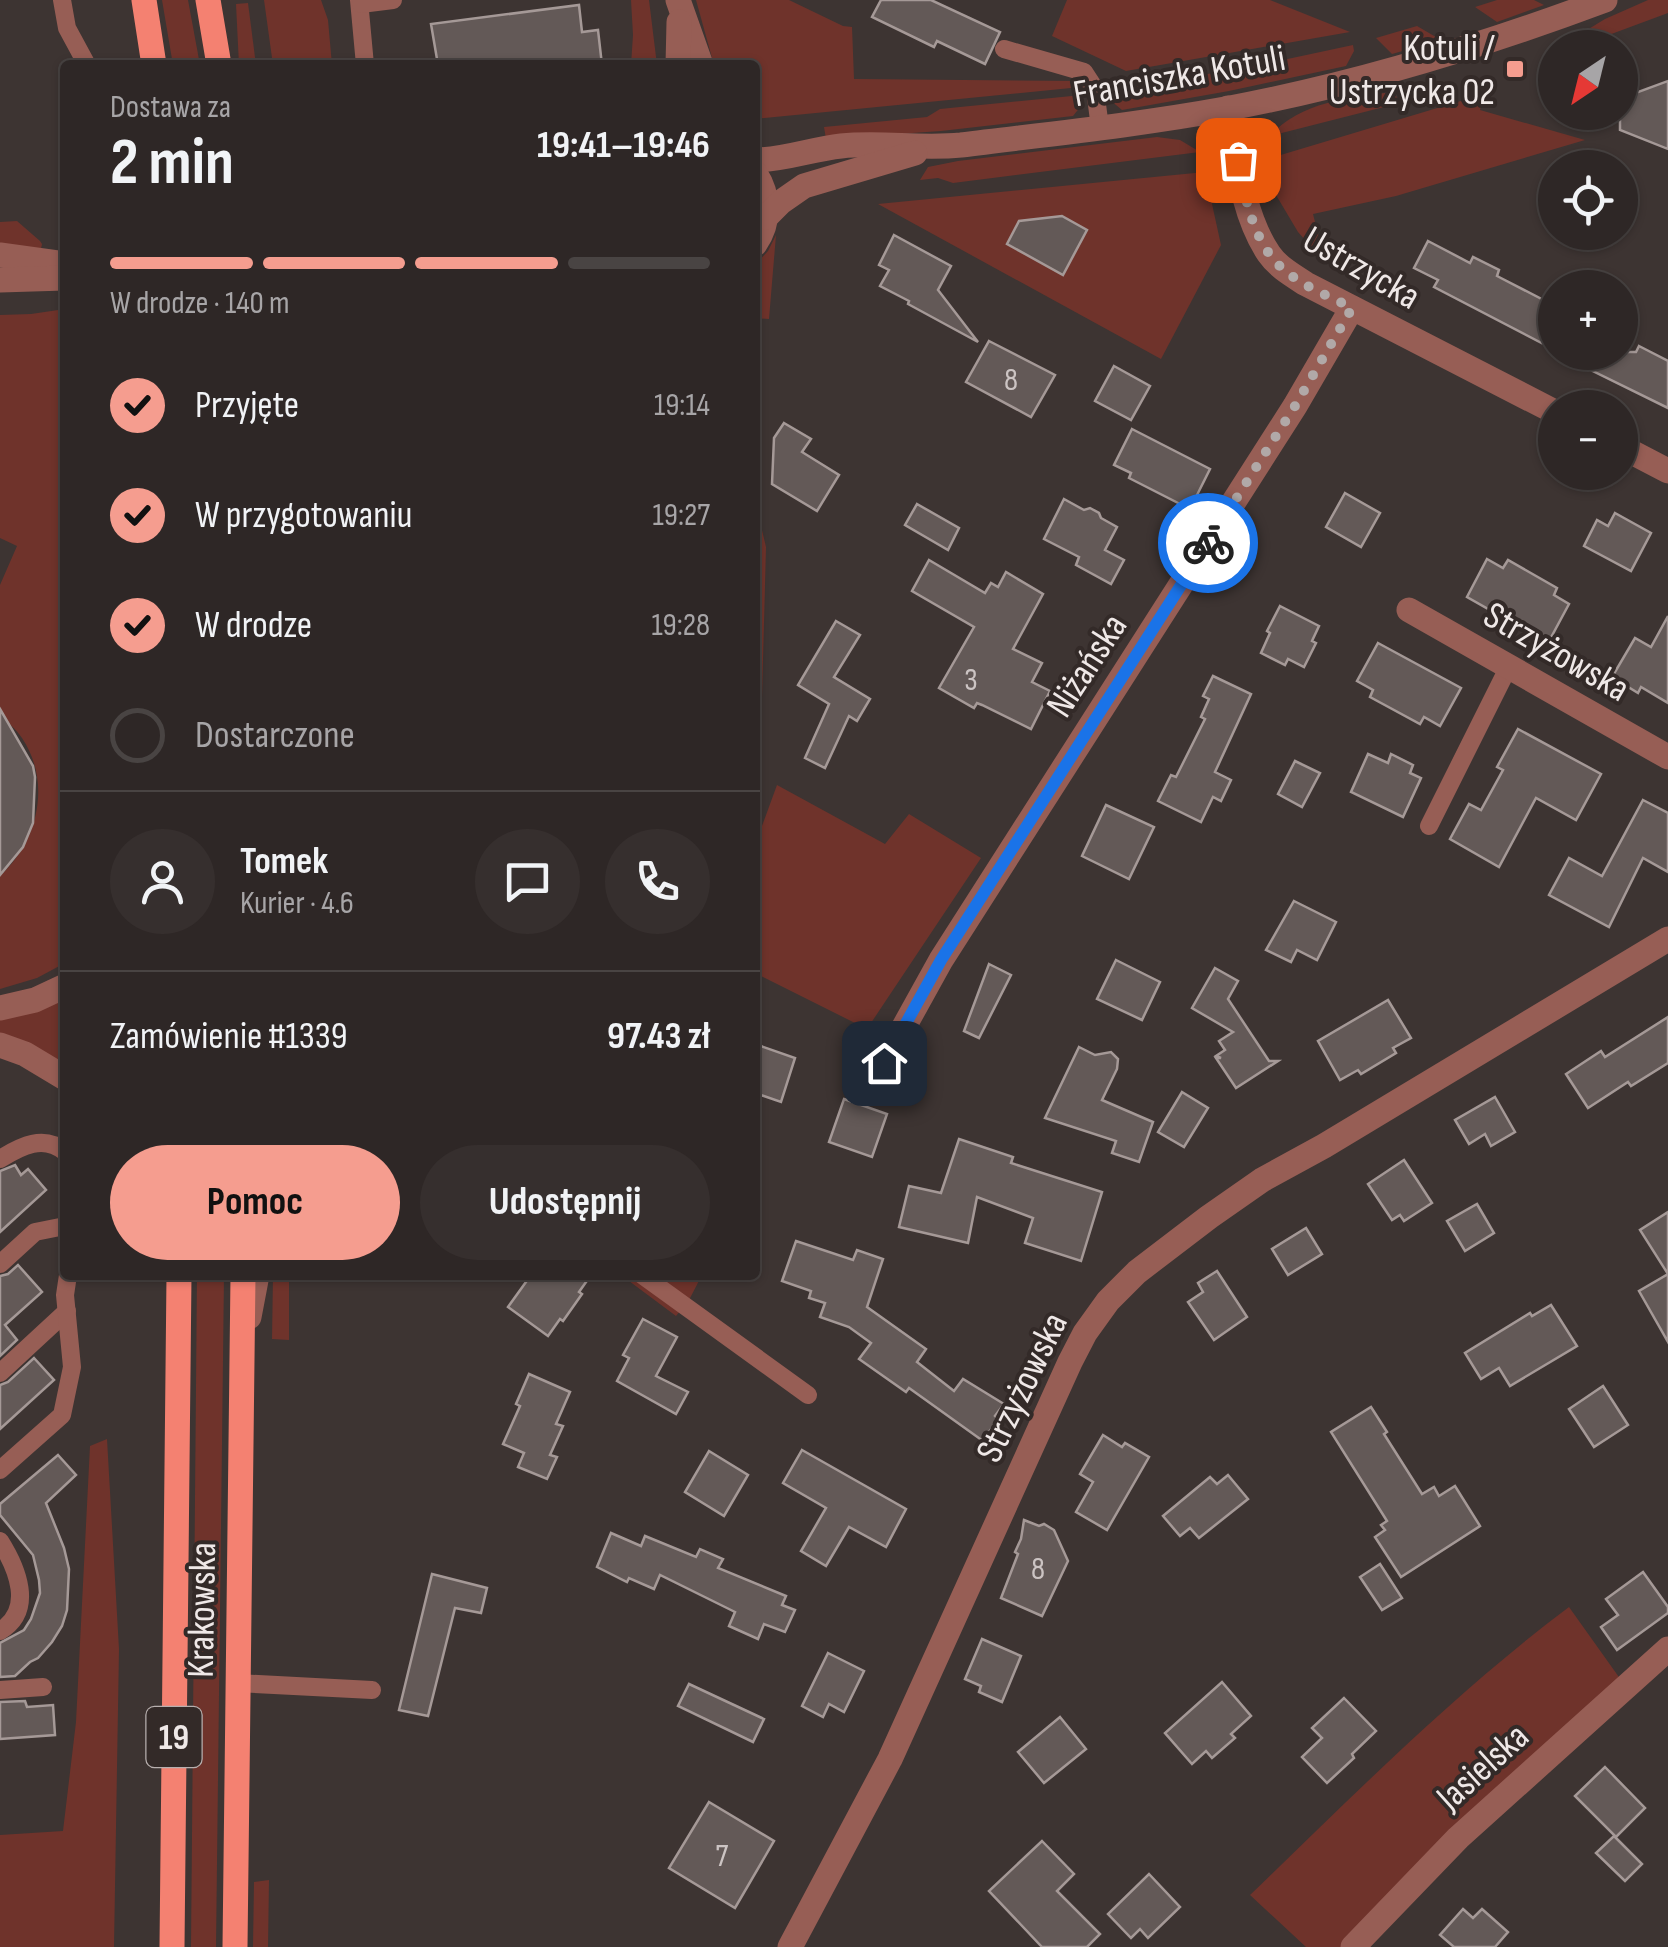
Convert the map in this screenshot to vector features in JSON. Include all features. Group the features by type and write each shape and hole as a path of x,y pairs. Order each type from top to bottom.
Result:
{"main road":[{"path":"144,0 153,60"},
{"path":"208,0 218,60"},
{"name":"Krakowska","path":"171,1940 179,1280"},
{"name":"Krakowska","path":"235,1947 243,1280"}],"street":[{"name":"Franciszka Kotuli","path":"766,217 804,186 932,148 1100,128 1306,92 1438,57 1605,0"},
{"path":"678,60 679,4"},
{"path":"679,4 699,60"},
{"name":"Ustrzycka","path":"1228,108 1244,190 1258,234 1284,270 1538,403"},
{"name":"Franciszka Kotuli","path":"760,159 840,146 932,148"},
{"path":"760,181 766,201 760,237"},
{"path":"0,255 60,263"},
{"path":"0,280 60,278"},
{"name":"Niżańska","path":"884,1063 951,944 1285,422 1352,308"},
{"path":"1638,455 1668,470"},
{"name":"Strzyżowska","path":"1408,610 1668,757"},
{"name":"Strzyżowska","path":"790,1947 890,1760 1070,1362 1108,1301 1172,1243 1262,1180 1668,939"},
{"path":"0,1008 60,989"},
{"path":"0,1045 25,1054 60,1075"},
{"path":"170,1280 178,1315"},
{"path":"242,1352 256,1280"},
{"name":"Jasielska","path":"1353,1947 1458,1838 1668,1648"}],"lane":[{"path":"62,0 67,28 84,60"},
{"path":"365,60 360,2 392,0"},
{"path":"1004,50 1084,72 1095,88 1100,128"},
{"path":"1429,826 1508,666"},
{"path":"0,1159 41,1142 60,1148"},
{"path":"0,1264 36,1232 60,1227"},
{"path":"0,1470 62,1414 72,1367 68,1280"},
{"path":"649,1280 808,1395"},
{"path":"0,1373 67,1312"},
{"path":"0,1632 20,1606 20,1579 1,1543"},
{"path":"237,1683 372,1690"},
{"path":"0,1690 43,1687"}],"shaded area":[{"path":"162,0 188,0 199,60 172,60"},
{"path":"264,0 321,0 328,20 332,60 272,60"},
{"path":"631,0 649,0 656,60 631,60"},
{"path":"696,0 789,0 852,27 854,79 1080,81 1081,87 760,119 760,60 713,60"},
{"path":"1067,0 1270,0 1350,32 1126,71 1052,36"},
{"path":"1497,0 1534,0 1544,5 1497,22 1475,7"},
{"path":"1648,0 1668,0 1668,13 1622,30 1587,30"},
{"path":"248,3 255,60 239,60 236,4"},
{"path":"1417,26 1441,40 1392,54 1376,38"},
{"path":"1353,45 1346,66 1229,91 1122,110 1110,100 1107,90 1245,68"},
{"path":"1393,92 1398,99 1439,93 1270,136 1311,108"},
{"path":"1484,94 1480,110 1538,127 1538,130 1585,140 1538,150 1538,154 1396,196 1313,214 1325,262 1298,232 1276,195 1274,157"},
{"path":"1082,95 1081,106 1073,116 826,139 824,127 927,117 940,109"},
{"path":"1157,137 1180,140 1200,152 953,183 938,178 920,180 928,167 958,161"},
{"path":"1205,172 1221,245 1161,359 878,204"},
{"path":"17,221 40,241 41,249 0,246 0,222"},
{"path":"776,235 769,319 760,318 760,260"},
{"path":"60,310 60,966 37,978 0,989 0,876 32,829 38,792 31,755 20,735 0,714 0,585 17,546 0,538 0,315"},
{"path":"760,526 766,547 760,768"},
{"path":"777,785 885,844 909,814 981,858 867,1029 760,976 760,831"},
{"path":"60,999 60,1063 0,1035 0,1018"},
{"path":"197,1280 224,1280 216,1947 191,1947"},
{"path":"273,1280 289,1280 289,1340 272,1339"},
{"path":"628,1280 699,1280 676,1316"},
{"path":"107,1439 119,1649 114,1947 0,1947 0,1835 63,1831 76,1722 90,1446"},
{"path":"1569,1607 1621,1680 1345,1947 1306,1947 1250,1895 1445,1710"},
{"path":"269,1880 268,1947 253,1947 254,1882"}],"building":[{"path":"881,0 931,0 1000,32 985,64 937,41 934,47 872,17"},
{"path":"579,5 582,32 598,30 601,60 437,60 431,24"},
{"path":"1668,81 1668,149 1620,130 1638,130 1638,92"},
{"path":"1062,216 1087,230 1063,275 1007,244 1019,221"},
{"path":"894,235 951,266 938,290 978,342 880,286 889,270 879,265"},
{"path":"1428,241 1470,263 1473,257 1499,270 1497,276 1538,297 1538,341 1434,287 1438,280 1414,268"},
{"path":"989,341 1055,375 1031,417 966,382"},
{"path":"1638,348 1668,361 1668,408 1591,370 1638,370"},
{"path":"1114,366 1150,386 1131,420 1095,401"},
{"path":"784,423 811,439 802,452 839,475 817,511 772,484 774,438"},
{"path":"1132,429 1210,469 1190,509 1129,478 1131,473 1114,465"},
{"path":"1345,493 1380,513 1361,547 1326,527"},
{"path":"1064,499 1084,510 1090,508 1117,527 1105,550 1124,560 1111,584 1076,565 1079,557 1044,539"},
{"path":"917,504 959,528 948,550 905,525"},
{"path":"1615,513 1651,533 1631,571 1584,546 1597,520 1608,526"},
{"path":"1487,559 1503,568 1508,560 1557,588 1554,595 1569,604 1548,643 1467,597"},
{"path":"929,560 985,593 991,583 998,587 1006,572 1043,594 1013,649 1042,663 1032,682 1050,691 1031,729 977,703 974,708 939,688 974,627 912,591"},
{"path":"1280,606 1319,626 1312,641 1316,643 1304,667 1288,659 1285,665 1261,653"},
{"path":"1668,616 1668,703 1641,687 1638,693 1612,677 1635,638 1651,647"},
{"path":"836,621 860,635 834,677 870,699 857,721 849,716 825,768 805,758 829,704 798,685"},
{"path":"1378,643 1461,688 1440,726 1424,717 1420,724 1370,697 1373,690 1357,681"},
{"path":"1213,676 1251,694 1215,772 1231,780 1221,801 1213,797 1201,822 1158,801 1171,775 1176,777 1205,719 1201,717 1209,699 1203,696"},
{"path":"0,709 33,766 35,777 33,823 23,847 0,875"},
{"path":"1518,729 1601,774 1576,820 1536,798 1499,867 1450,839 1469,804 1481,810 1503,770 1497,767"},
{"path":"1368,754 1388,763 1391,754 1413,765 1410,773 1421,778 1403,817 1351,792"},
{"path":"1295,761 1320,773 1302,807 1278,794"},
{"path":"1643,800 1668,813 1668,872 1643,858 1609,927 1549,895 1569,858 1602,876"},
{"path":"1106,805 1154,827 1129,879 1082,856"},
{"path":"1294,901 1336,922 1317,960 1297,950 1291,962 1266,950"},
{"path":"1116,960 1160,982 1142,1020 1097,999"},
{"path":"989,964 1011,975 979,1038 964,1031"},
{"path":"1215,968 1238,981 1228,999 1269,1061 1278,1061 1236,1088 1216,1058 1221,1058 1216,1056 1225,1050 1219,1041 1233,1032 1192,1008"},
{"path":"1388,1000 1411,1038 1393,1048 1396,1053 1361,1074 1358,1070 1340,1080 1318,1041"},
{"path":"1668,1017 1668,1063 1631,1086 1628,1082 1588,1108 1566,1074 1601,1051 1605,1057"},
{"path":"760,1046 795,1058 781,1102 760,1095"},
{"path":"1079,1047 1095,1055 1111,1052 1118,1059 1102,1100 1153,1122 1139,1162 1112,1153 1116,1141 1045,1118"},
{"path":"1182,1092 1208,1108 1184,1147 1158,1132"},
{"path":"1495,1097 1515,1132 1491,1146 1485,1134 1469,1144 1455,1120"},
{"path":"844,1099 887,1114 872,1157 829,1142"},
{"path":"959,1139 1013,1157 1011,1163 1102,1192 1081,1261 1025,1243 1033,1218 977,1197 968,1243 899,1227 909,1186 941,1193"},
{"path":"1404,1160 1432,1203 1404,1221 1400,1215 1392,1220 1368,1184"},
{"path":"15,1165 21,1175 28,1169 46,1190 0,1232 0,1171"},
{"path":"1477,1204 1494,1233 1465,1251 1447,1221"},
{"path":"1668,1212 1668,1274 1640,1230"},
{"path":"1306,1228 1322,1254 1288,1275 1272,1249"},
{"path":"796,1241 853,1260 857,1250 883,1259 867,1307 926,1349 917,1362 954,1391 963,1379 1004,1404 983,1441 909,1388 906,1392 859,1359 871,1343 849,1327 820,1317 825,1303 809,1298 811,1291 782,1281"},
{"path":"18,1265 42,1292 5,1325 17,1340 0,1356 0,1276"},
{"path":"1217,1271 1247,1317 1214,1340 1188,1302 1203,1292 1198,1283"},
{"path":"1668,1274 1668,1342 1639,1291"},
{"path":"527,1280 587,1280 563,1321 560,1319 548,1336 508,1307"},
{"path":"1551,1305 1577,1346 1510,1386 1499,1368 1481,1379 1465,1353 1530,1313 1532,1316"},
{"path":"643,1319 677,1337 656,1376 688,1392 676,1414 617,1381 629,1358 623,1355"},
{"path":"34,1358 54,1380 0,1429 0,1385"},
{"path":"529,1374 570,1392 556,1424 563,1426 550,1455 557,1457 547,1479 518,1467 524,1453 503,1444"},
{"path":"1603,1386 1628,1425 1594,1447 1569,1409"},
{"path":"1371,1407 1422,1494 1434,1487 1439,1496 1455,1486 1480,1526 1401,1577 1375,1537 1385,1530 1381,1525 1387,1521 1331,1432"},
{"path":"1103,1435 1149,1457 1107,1530 1076,1512 1093,1482 1080,1474"},
{"path":"802,1450 906,1509 886,1547 849,1527 826,1566 801,1551 826,1508 783,1483"},
{"path":"709,1451 748,1475 724,1516 685,1492"},
{"path":"58,1455 76,1475 46,1503 69,1569 67,1610 62,1626 38,1658 15,1676 0,1677 0,1643 24,1630 40,1593 33,1555 0,1515 0,1504"},
{"path":"1228,1475 1248,1499 1199,1538 1190,1528 1180,1536 1163,1516 1210,1477 1217,1484"},
{"path":"1024,1520 1054,1530 1068,1561 1042,1616 1001,1598 1018,1554 1015,1552"},
{"path":"611,1533 641,1546 645,1536 696,1557 700,1549 723,1559 718,1568 786,1596 782,1605 795,1610 785,1632 764,1624 758,1639 729,1626 735,1612 660,1575 654,1589 629,1578 627,1582 597,1567"},
{"path":"1380,1564 1402,1598 1382,1610 1360,1577"},
{"path":"1643,1572 1668,1607 1668,1613 1617,1650 1601,1627 1618,1615 1606,1599"},
{"path":"432,1574 487,1588 481,1613 455,1608 428,1716 399,1710"},
{"path":"982,1639 1021,1656 1002,1702 979,1692 981,1686 965,1679"},
{"path":"828,1653 864,1671 844,1712 829,1704 823,1717 802,1706"},
{"path":"1222,1682 1251,1716 1231,1734 1235,1738 1212,1758 1206,1751 1192,1764 1165,1733"},
{"path":"689,1684 764,1719 753,1742 678,1706"},
{"path":"1344,1698 1376,1731 1327,1783 1302,1757 1322,1738 1312,1728"},
{"path":"25,1701 27,1707 53,1705 55,1735 0,1739 0,1702"},
{"path":"1060,1717 1086,1749 1044,1783 1018,1752"},
{"path":"1605,1767 1645,1808 1616,1837 1575,1796"},
{"path":"709,1802 774,1841 735,1908 669,1868"},
{"path":"1614,1836 1642,1864 1625,1881 1596,1853"},
{"path":"1042,1841 1074,1874 1057,1891 1100,1934 1087,1947 1042,1947 989,1891"},
{"path":"1149,1874 1180,1907 1148,1938 1140,1929 1131,1938 1108,1914"},
{"path":"1463,1909 1473,1918 1482,1909 1508,1932 1495,1947 1454,1947 1440,1935"}],"way so far":[{"path":"1208,543 1352,308 1284,270 1270,255 1258,234 1238,160"}],"place":[{"name":"Kotuli / Ustrzycka 02","path":"1515,69"}],"route":[{"path":"884,1063 1003,860 1208,543"}]}
